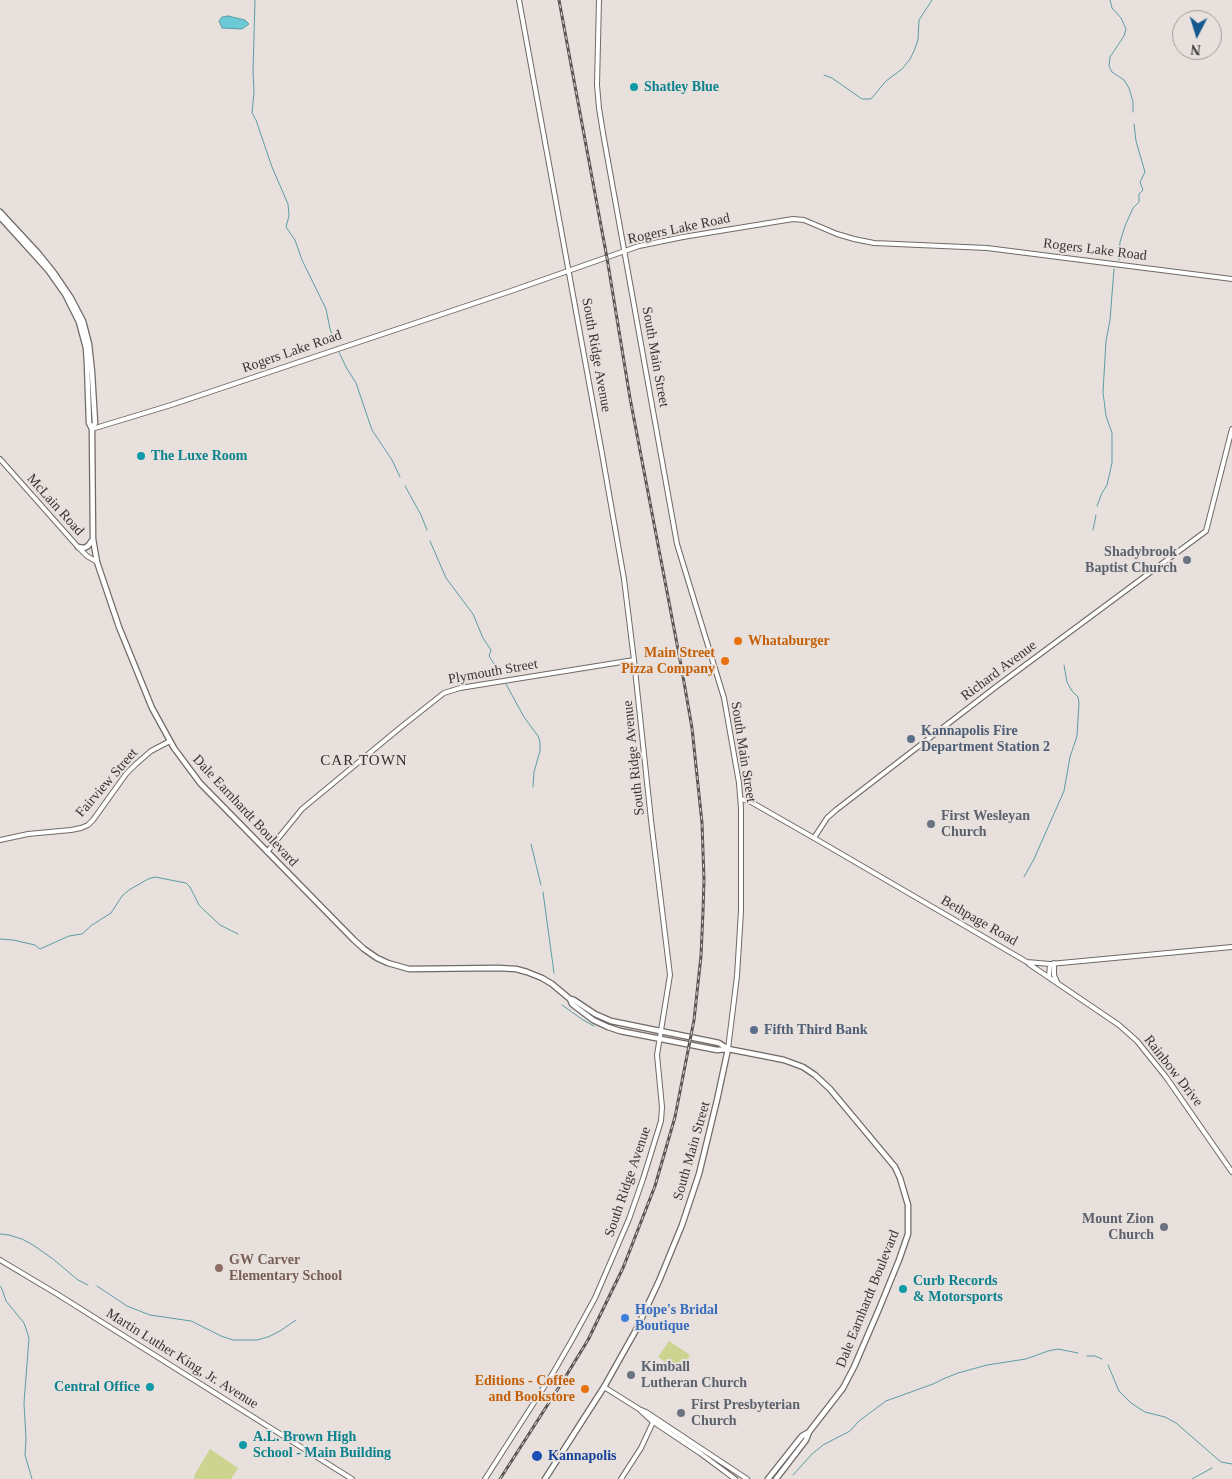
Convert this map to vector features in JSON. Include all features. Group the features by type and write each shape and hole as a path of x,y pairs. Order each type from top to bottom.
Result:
{"main road":[{"name":"Dale Earnhardt Boulevard","path":"0,212 54,273 71,298 83,321 89,344 92,372 95,423 92,429"},
{"name":"Dale Earnhardt Boulevard","path":"1,219 48,270 72,306 79,322 86,348 89,423 92,429 93,539 97,562 119,627 152,708 184,763 200,783 354,940 377,958 401,967 414,969 498,968 516,970 542,978 570,999 611,1020 660,1032 719,1043 728,1049"},
{"path":"78,547 84,548 88,546 93,539"},
{"name":"Dale Earnhardt Boulevard","path":"570,999 572,1004 586,1015 608,1027 658,1039 717,1050 728,1049 794,1063 815,1075 830,1089 895,1167 900,1178 907,1196 908,1234 899,1260 849,1378 809,1432 803,1436 768,1479"},
{"path":"608,1027 612,1025 632,1026"},
{"name":"South Main Street","path":"545,1479 604,1387 659,1282 682,1225 699,1174 708,1142 728,1049"},
{"name":"Dale Earnhardt Boulevard","path":"776,1479 806,1440 809,1432"}],"street":[{"name":"South Ridge Avenue","path":"485,1479 553,1373 595,1298 644,1179 661,1121 662,1107 657,1063 658,1039 669,983 669,964 634,660 617,538 519,0"},
{"name":"South Main Street","path":"599,0 598,98 600,118 677,544 726,706 741,799 742,891 740,948 728,1049"},
{"name":"Rogers Lake Road","path":"92,429 153,411 624,251 655,242 793,219 804,220 837,234 874,243 987,248 1232,279"},
{"name":"Richard Avenue","path":"814,838 827,818 836,810 997,686 1206,531 1232,429"},
{"name":"McLain Road","path":"0,459 78,547 97,562"},
{"name":"Plymouth Street","path":"267,852 302,809 444,693 460,688 634,660"},
{"name":"Fairview Street","path":"0,840 32,833 85,827 93,820 126,774 151,751 170,741"},
{"name":"Bethpage Road","path":"741,799 751,802 1027,962 1052,963 1232,947"},
{"name":"Rainbow Drive","path":"1027,962 1119,1025 1137,1042 1166,1077 1232,1172"},
{"path":"1049,977 1052,963"},
{"path":"1052,963 1057,982"},
{"name":"Martin Luther King, Jr. Avenue","path":"0,1260 352,1479"},
{"path":"604,1387 640,1410 735,1479"},
{"path":"621,1479 641,1448 654,1420"},
{"path":"654,1420 747,1479"}],"green space":[{"path":"669,1341 690,1355 679,1372 658,1357"},
{"path":"210,1449 238,1468 231,1479 194,1479"}],"water":[{"path":"228,16 245,20 249,24 242,29 222,28 219,21 222,17"}],"waterway":[{"path":"255,0 252,113 288,204 289,216 286,227 295,240 302,260 326,309 330,329 335,341"},
{"path":"824,75 832,78 862,99 871,99 886,81 902,69 910,59 918,40 919,20 932,0"},
{"path":"1110,0 1112,8 1121,18 1126,29 1124,36 1110,57 1109,66 1112,72 1124,80 1129,88 1133,102 1133,112"},
{"path":"1119,260 1120,242 1133,208 1139,202 1139,194 1143,190 1140,182 1145,172 1136,141 1134,124"},
{"path":"1097,506 1107,485 1112,463 1112,433 1106,416 1103,392 1106,341 1110,320 1114,269"},
{"path":"339,352 356,383 372,430 392,460 400,477"},
{"path":"405,486 427,530"},
{"path":"1093,530 1096,515"},
{"path":"430,541 446,578 473,614 483,638 491,650 489,656 500,673"},
{"path":"1024,877 1064,791 1070,757 1077,736 1078,697 1067,682 1064,665"},
{"path":"506,684 540,742 533,787"},
{"path":"531,844 541,885"},
{"path":"0,939 35,945 40,949 69,936 82,934 111,913 122,896 129,890 155,877 186,883 204,910 220,925 238,934"},
{"path":"543,892 554,973"},
{"path":"562,1005 594,1026"},
{"path":"0,1234 22,1239 33,1245 78,1280 88,1285"},
{"path":"0,1286 6,1301 24,1323 29,1338 24,1403 25,1455 32,1479"},
{"path":"97,1286 127,1306 150,1315 191,1321 233,1340 257,1340 268,1337 296,1320"},
{"path":"793,1475 823,1445 850,1431 859,1421 886,1401 958,1373 987,1365 1026,1359 1058,1349 1078,1353"},
{"path":"1087,1356 1095,1356 1102,1359"},
{"path":"1108,1365 1119,1391 1131,1403 1145,1412 1165,1417 1176,1423 1221,1462 1232,1464"},
{"path":"1192,1479 1212,1468"}],"railway":[{"path":"500,1479 588,1340 623,1268 655,1186 675,1117 694,1020 701,956 703,911 702,823 692,728 630,398 607,258 559,0"}],"place":[{"name":"Shatley Blue","path":"634,87"},
{"name":"The Luxe Room","path":"141,456"},
{"name":"Shadybrook Baptist Church","path":"1187,560"},
{"name":"Whataburger","path":"738,641"},
{"name":"Main Street Pizza Company","path":"725,661"},
{"name":"Kannapolis Fire Department Station 2","path":"911,739"},
{"name":"First Wesleyan Church","path":"931,824"},
{"name":"Fifth Third Bank","path":"754,1030"},
{"name":"Mount Zion Church","path":"1164,1227"},
{"name":"GW Carver Elementary School","path":"219,1268"},
{"name":"Curb Records & Motorsports","path":"903,1289"},
{"name":"Hope's Bridal Boutique","path":"625,1318"},
{"name":"Kimball Lutheran Church","path":"631,1375"},
{"name":"Central Office","path":"150,1387"},
{"name":"Editions - Coffee and Bookstore","path":"585,1389"},
{"name":"First Presbyterian Church","path":"681,1413"},
{"name":"A.L. Brown High School - Main Building","path":"243,1445"},
{"name":"Kannapolis","path":"537,1456"}],"district":[{"name":"CAR TOWN","path":"364,761"}]}
